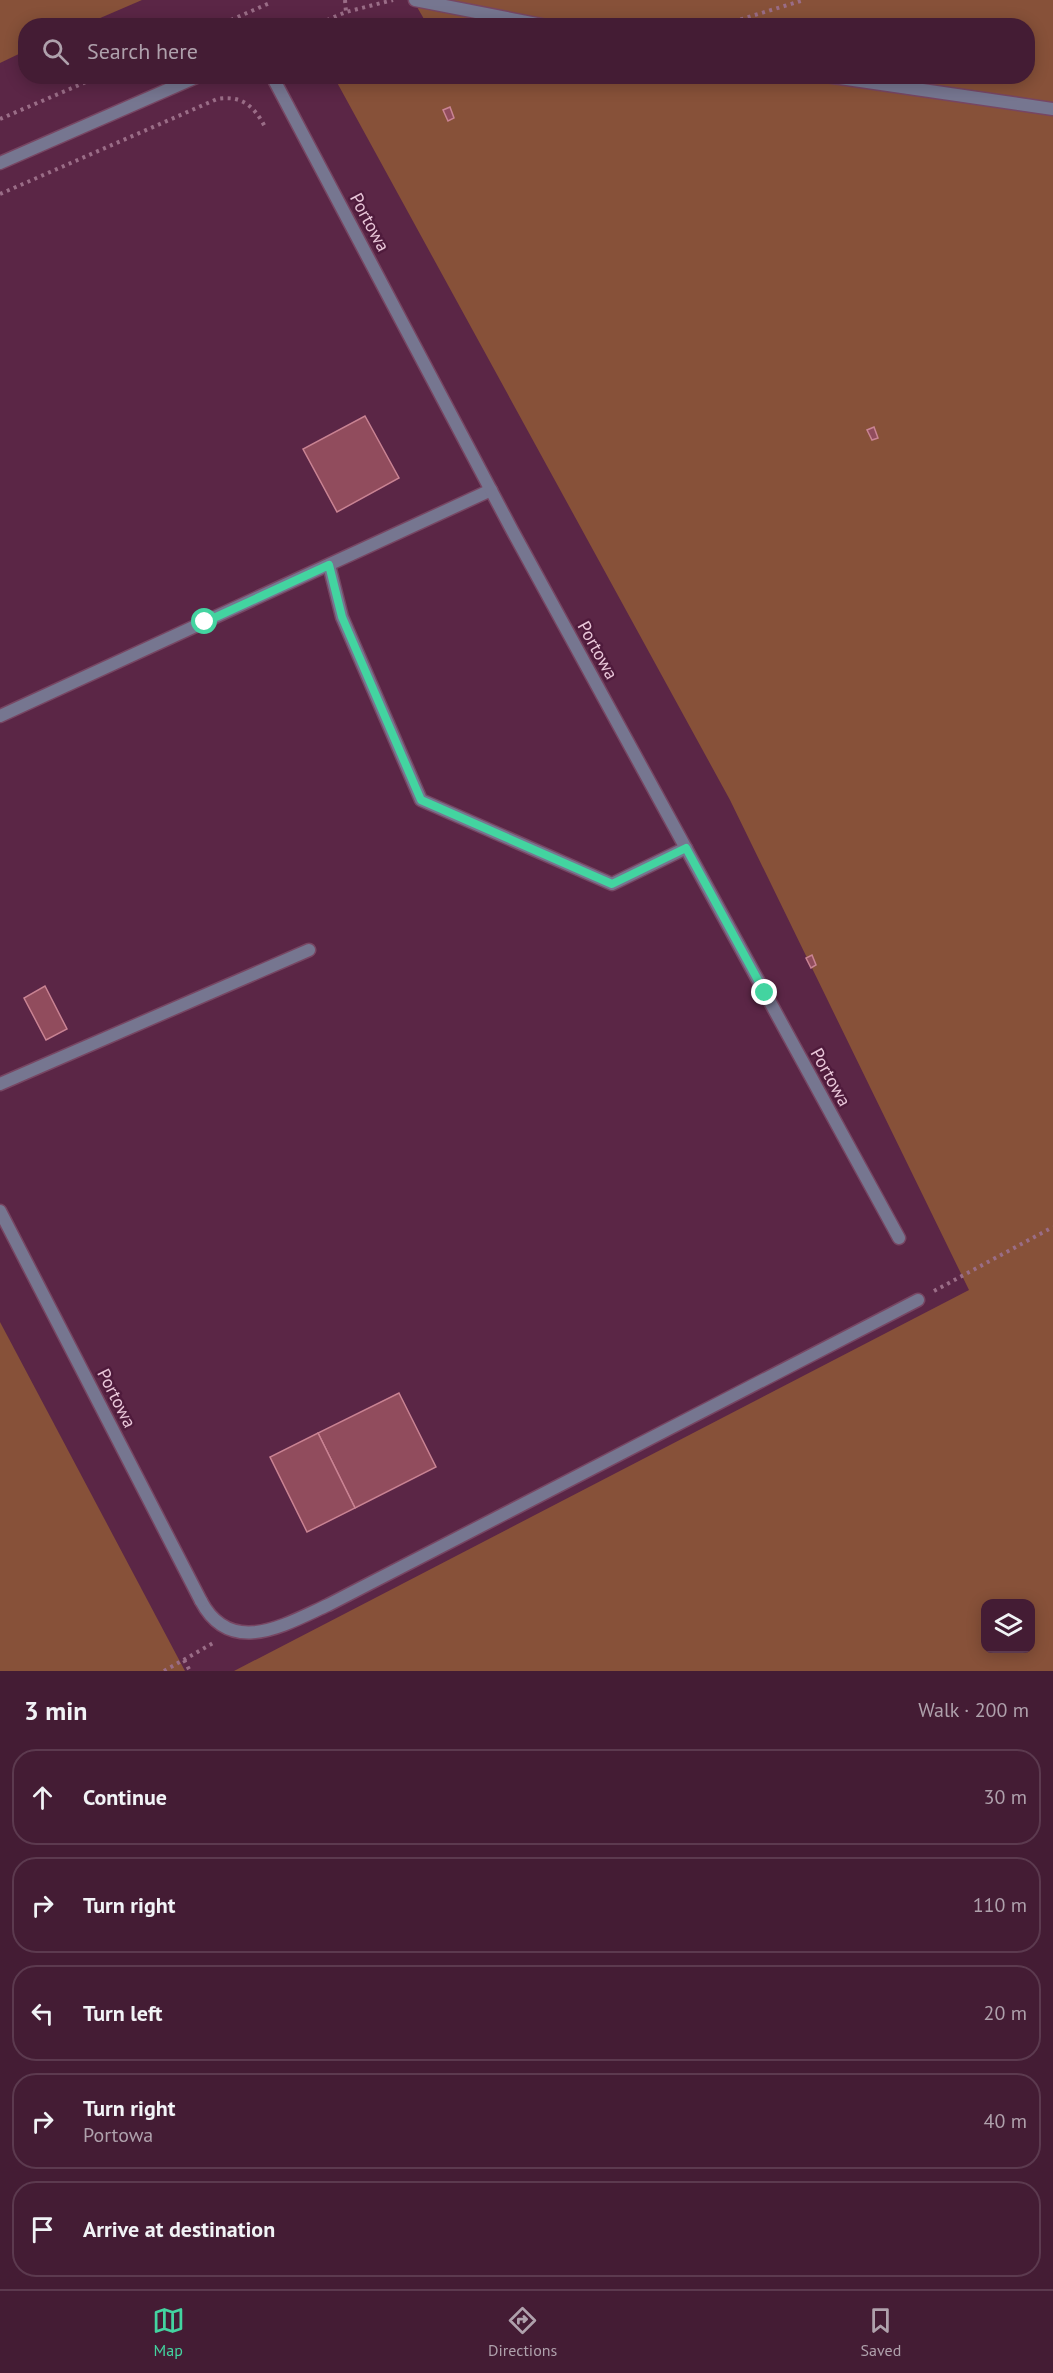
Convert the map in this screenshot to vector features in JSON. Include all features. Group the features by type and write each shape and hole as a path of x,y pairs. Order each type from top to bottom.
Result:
{"street":[{"path":"414,0 506,18"},
{"path":"0,163 181,84"},
{"name":"Portowa","path":"276,84 491,490 899,1238"},
{"path":"881,84 1053,109"},
{"path":"0,716 491,490"},
{"path":"329,565 342,617 421,800 612,884 686,848"},
{"path":"0,1084 309,950"},
{"name":"Portowa","path":"0,1211 208,1615 233,1631"},
{"path":"233,1631 260,1633 277,1628 328,1605 918,1300"}],"path":[{"path":"345,0 346,12"},
{"path":"332,18 393,0"},
{"path":"745,18 804,0"},
{"path":"235,18 272,2"},
{"path":"0,120 79,84"},
{"path":"0,194 217,99 229,97 241,99 252,106 265,127"},
{"path":"918,1300 1053,1227"},
{"path":"164,1671 233,1631"},
{"path":"184,1660 190,1671"}],"shaded area":[{"path":"0,0 142,0 100,18 18,18 18,54 0,63"},
{"path":"413,0 1053,0 1053,1671 234,1671 969,1290 730,800 338,84 1035,84 1035,18 423,18"},
{"path":"0,1322 185,1671 0,1671"}],"building":[{"path":"450,107 454,118 448,121 443,110"},
{"path":"365,416 399,478 337,512 303,449"},
{"path":"874,427 878,438 872,440 867,430"},
{"path":"812,955 816,965 811,968 806,958"},
{"path":"45,986 67,1029 46,1040 24,998"},
{"path":"399,1393 436,1467 355,1508 318,1433"},
{"path":"318,1433 355,1508 307,1532 270,1457"}],"route":[{"path":"205,622 329,565 342,617 421,800 612,884 686,848 765,993"}]}
